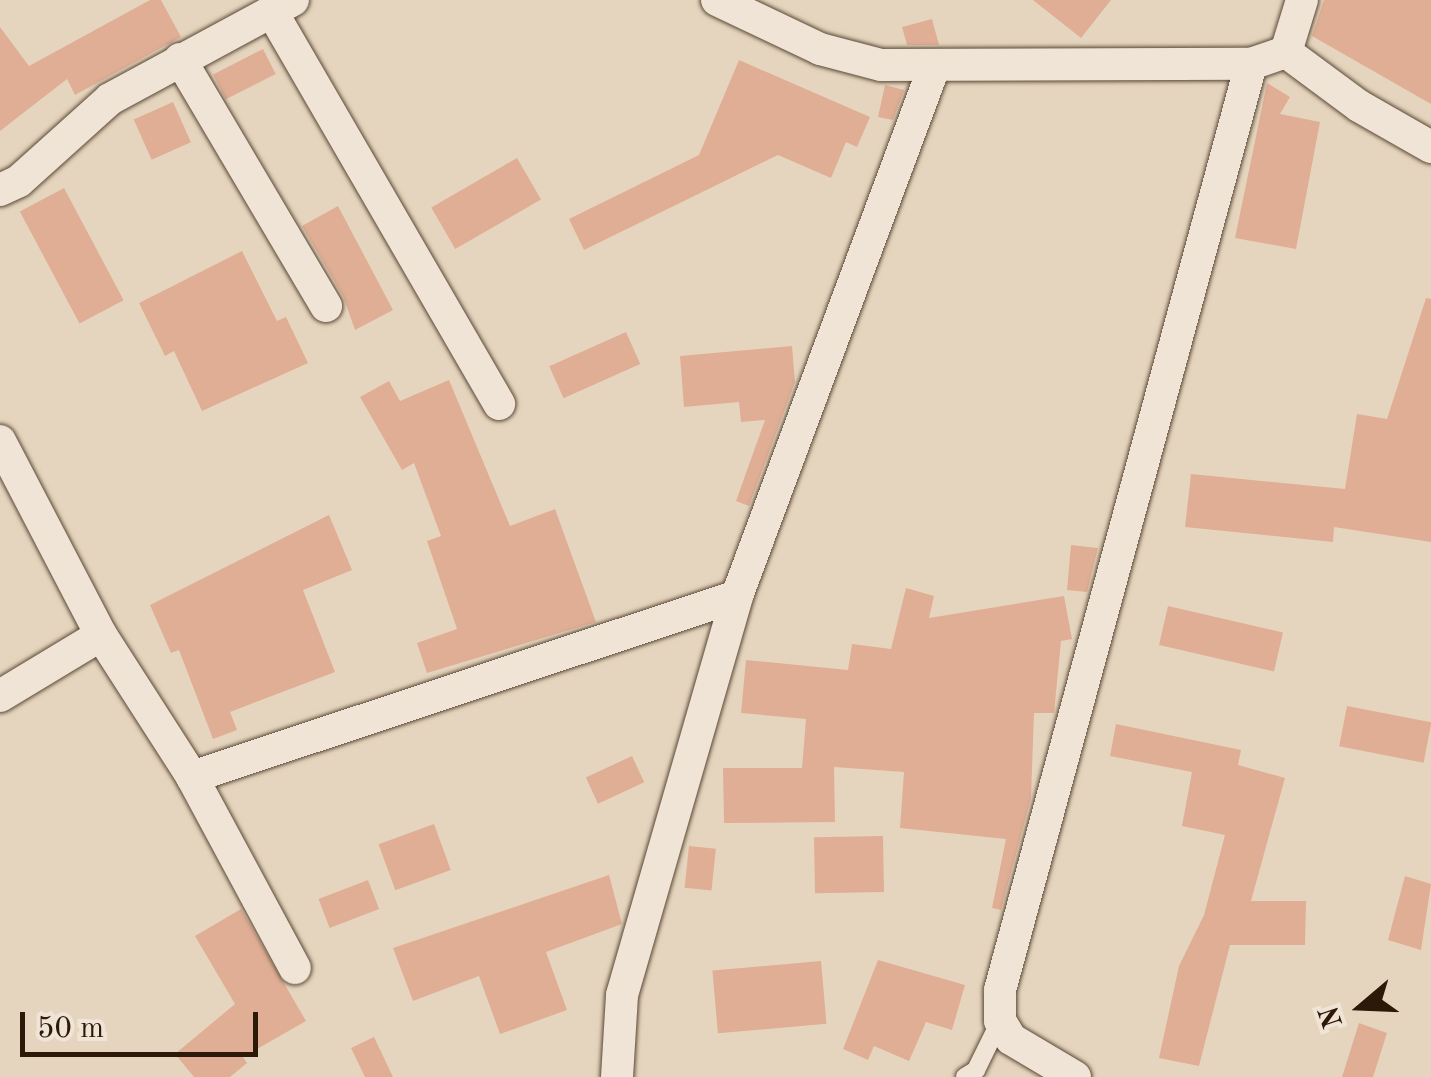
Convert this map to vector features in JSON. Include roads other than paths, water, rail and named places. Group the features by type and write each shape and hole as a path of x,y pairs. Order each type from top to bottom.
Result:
{"street":[{"path":"717,0 820,50 882,65 1251,64 1286,52"},
{"path":"1286,52 1302,0"},
{"path":"0,190 19,181 110,99 283,6 499,404"},
{"path":"1286,52 1360,106 1431,147"},
{"path":"180,58 326,306"},
{"path":"1076,1077 1029,1055 1000,1021 1000,990 1251,64"},
{"path":"617,1077 622,995 737,596 934,67"},
{"path":"0,441 100,635 192,777 296,968"},
{"path":"192,777 737,596"},
{"path":"0,696 100,635"}],"lane":[{"path":"965,1077 976,1070 1000,1021"}]}
